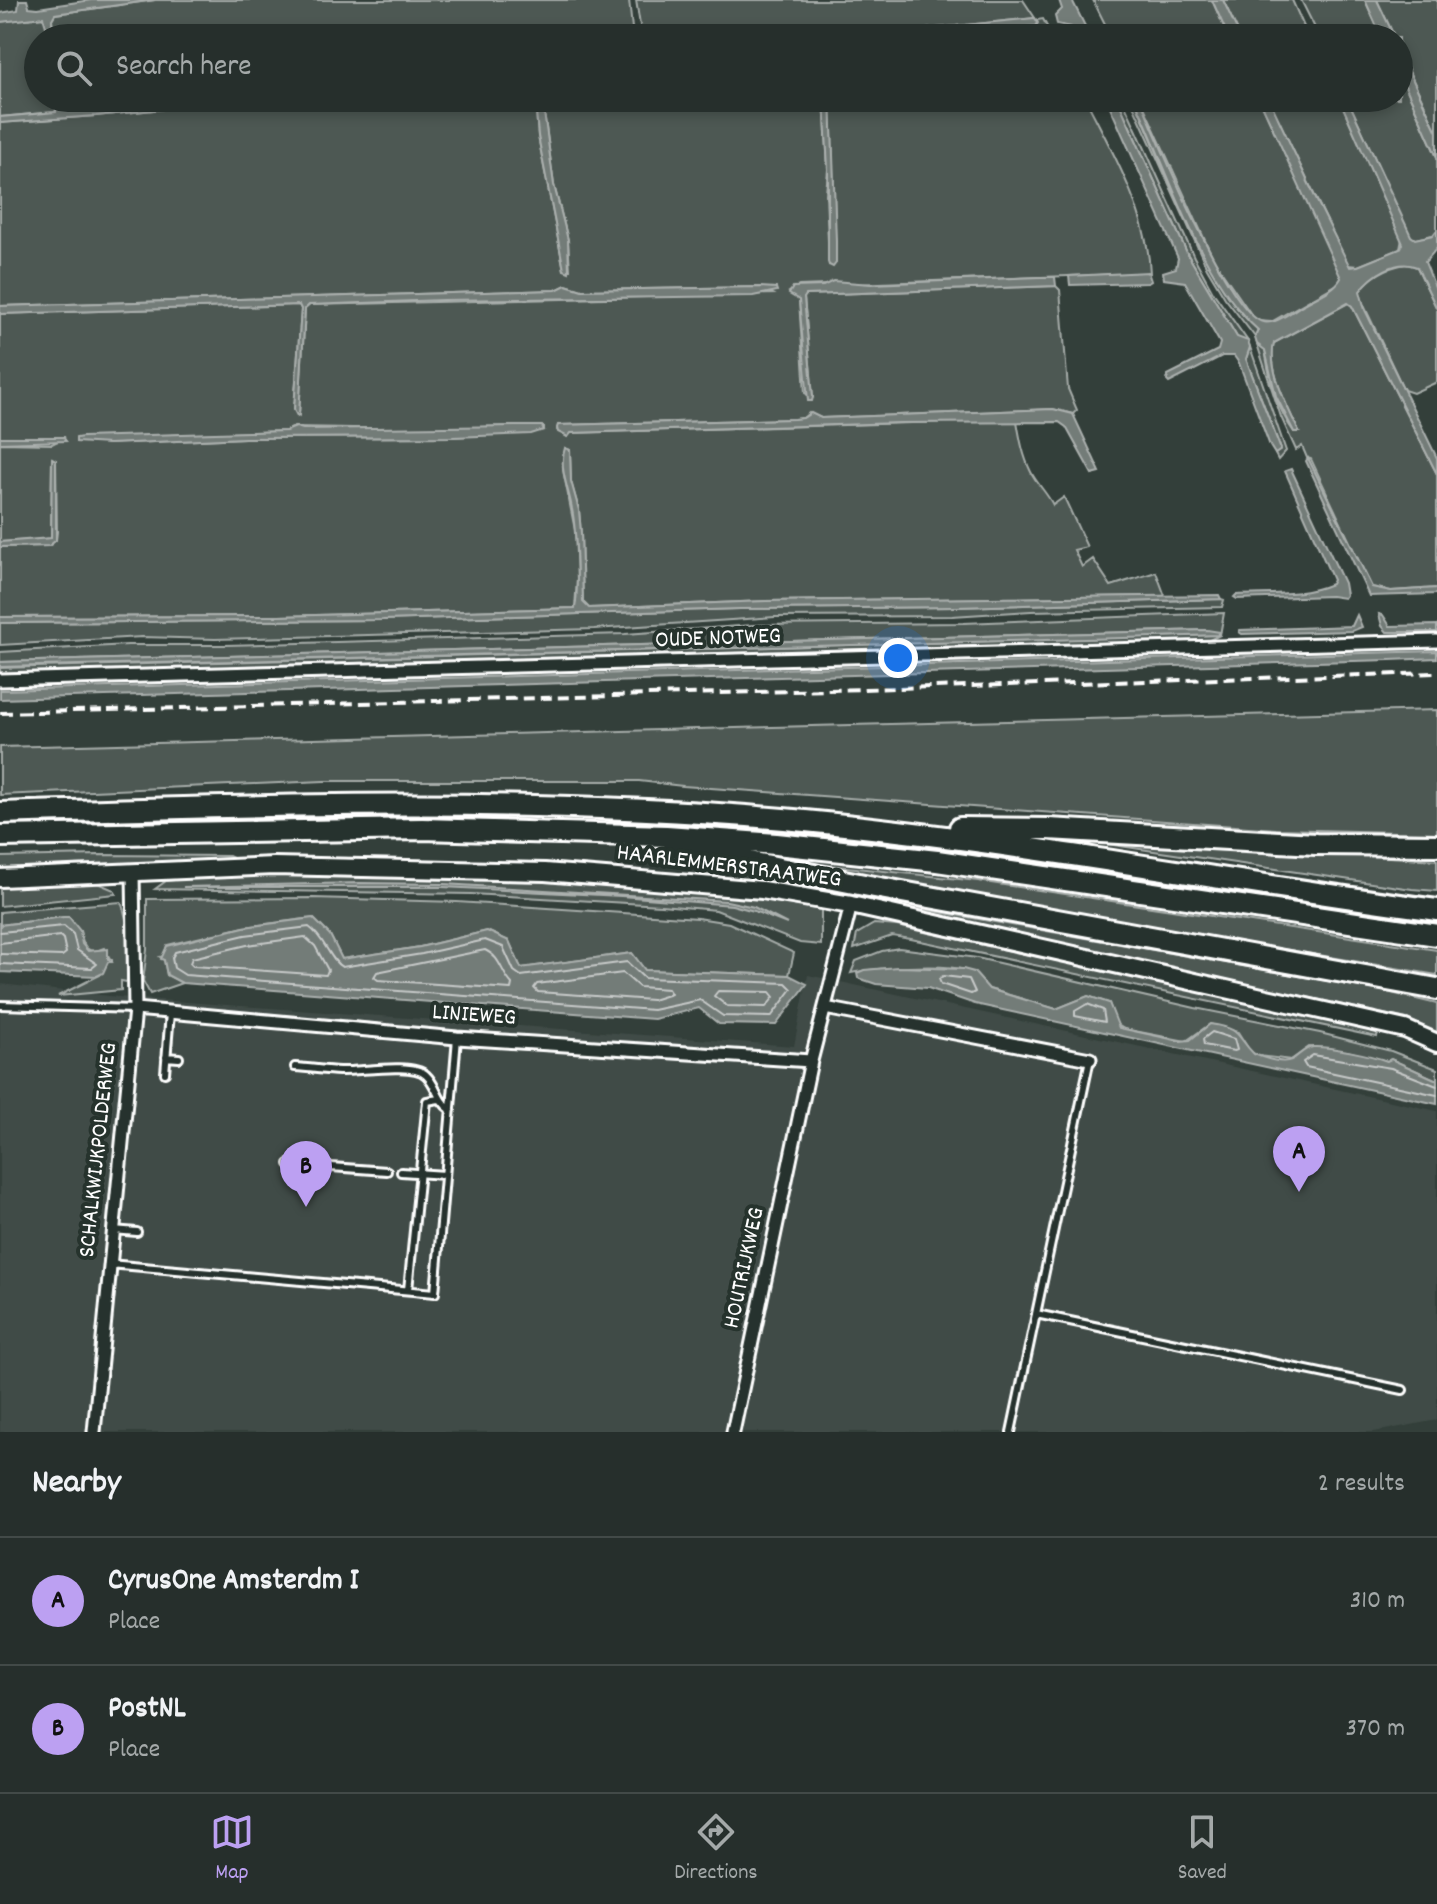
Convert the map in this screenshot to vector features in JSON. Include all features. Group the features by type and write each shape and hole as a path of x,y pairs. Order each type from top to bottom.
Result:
{"highway":[{"path":"0,813 449,803 660,810 892,830 991,842 1437,910"},
{"path":"892,830 994,827 1212,840 1437,845"},
{"path":"0,836 422,829 608,834 776,844 937,861 1437,935"},
{"path":"608,834 869,886 1437,989"}],"main road":[{"name":"HAARLEMMERSTRAATWEG","path":"0,878 334,866 545,872 762,890 851,905 1405,1029 1437,1043"}],"street":[{"name":"OUDE NOTWEG","path":"0,680 1437,641"},
{"name":"SCHALKWIJKPOLDERWEG","path":"94,1432 135,1009 133,872"},
{"path":"811,1061 851,905"},
{"path":"825,1008 1090,1059"},
{"name":"LINIEWEG","path":"135,1009 457,1038 811,1061"},
{"name":"HOUTRIJKWEG","path":"733,1432 811,1061"}],"lane":[{"path":"0,1005 135,1009"},
{"path":"165,1073 170,1012"},
{"path":"109,1264 435,1293 457,1038"},
{"path":"166,1057 179,1058"},
{"path":"1011,1432 1090,1059"},
{"path":"295,1067 341,1071 420,1071 430,1080 439,1099 451,1110"},
{"path":"408,1290 427,1101 439,1099"},
{"path":"289,1164 387,1171"},
{"path":"401,1172 445,1175"},
{"path":"113,1230 137,1232"},
{"path":"1036,1314 1403,1390"}],"shaded area":[{"path":"155,0 629,0 632,24 53,24 55,14"},
{"path":"636,0 1023,0 1035,18 976,24 640,24"},
{"path":"1093,0 1212,0 1223,24 1105,24"},
{"path":"1223,0 1292,0 1303,24 1234,24"},
{"path":"1301,0 1365,0 1376,24 1313,24"},
{"path":"1377,0 1437,0 1437,132 1413,80 1413,24 1388,24"},
{"path":"43,17 48,24 24,24 24,112 54,112 0,117 0,22"},
{"path":"1413,103 1437,157 1437,230 1433,235 1415,239 1410,236 1353,112 1413,112"},
{"path":"134,112 536,112 564,270 570,270 568,240 554,185 544,112 825,112 829,265 836,263 831,112 1092,112 1136,205 1148,250 1150,273 799,286 789,292 799,300 805,393 813,397 806,295 1056,286 1060,290 1068,389 1077,410 1073,414 1053,409 821,418 809,413 803,418 794,419 558,425 557,430 567,437 571,433 1017,421 1024,454 1033,476 1053,505 1064,497 1087,547 1074,550 1082,567 1093,559 1111,586 1156,572 1165,596 766,601 589,608 583,602 579,510 571,482 570,450 565,448 563,470 575,530 575,608 279,616 0,617 0,547 49,546 56,540 57,532 56,460 52,460 51,539 0,542 0,443 52,444 65,437 0,437 0,314 299,305 294,409 299,415 305,309 310,305 773,294 760,287 582,290 566,285 556,290 0,306 0,123","holes":["515,426 544,427 544,430 453,437 245,438 108,444 76,438 286,431 294,427 412,429"]},
{"path":"1123,112 1128,112 1194,257 1213,292 1247,340 1237,337 1188,255"},
{"path":"1136,112 1140,112 1204,255 1239,310 1258,330 1255,337 1207,268"},
{"path":"1146,112 1265,112 1341,278 1339,283 1271,322 1259,321 1253,317 1214,260"},
{"path":"1275,112 1345,112 1402,239 1400,249 1358,266 1348,265"},
{"path":"1406,264 1417,267 1437,309 1437,382 1413,393 1404,390 1360,297 1360,291 1375,277"},
{"path":"1348,303 1437,474 1437,588 1391,591 1371,587 1311,459 1307,458 1302,446 1296,450 1281,417 1257,344 1265,350 1278,403 1294,432 1299,432 1276,376 1274,343"},
{"path":"1250,347 1286,451 1278,460 1275,454 1281,449 1246,359"},
{"path":"1224,600 1222,607 952,616 775,617 594,629 215,639 142,637 0,645 0,623 383,620"},
{"path":"1224,613 1220,635 1205,642 706,653 647,658 0,675 0,668 1218,635 1207,630 0,662 0,652 128,645 625,634 754,625 964,623"},
{"path":"1437,710 1437,833 1276,829 639,781 324,781 0,795 0,747"},
{"path":"1052,836 1437,860 1437,891 1412,889"},
{"path":"229,856 235,859 0,870 0,857"},
{"path":"800,862 978,881 1437,950 1437,975 1194,934"},
{"path":"354,874 562,881 753,897 821,910 821,945 800,943 716,910 661,905 471,894 155,889 166,881 209,876"},
{"path":"95,882 114,890 116,894 0,906 0,886"},
{"path":"810,889 1383,991 1437,1004 1437,1032 1407,1019"},
{"path":"313,898 457,902 698,918 729,923 794,953 789,975 645,970 632,953 521,968 509,941 487,931 420,947 342,959 330,935 313,918 244,927 167,945 164,956 160,957 164,960 167,975 182,983 150,994 143,981 147,950 147,899"},
{"path":"121,902 128,931 128,952 127,982 121,981 121,990 58,996 100,975 108,962 112,962 104,948 94,951 87,948 80,931 64,917 0,925 0,912"},
{"path":"874,924 897,926 1378,1031 1377,1037 911,939 892,936 854,949 857,934"},
{"path":"899,948 977,958 1320,1033 1391,1051 1437,1069 1437,1080 1391,1059 1387,1061 1347,1051 1309,1047 1291,1060 1258,1056 1250,1051 1238,1032 1210,1024 1186,1041 1124,1029 1116,1024 1109,1003 1088,996 1056,1009 989,989 972,973 955,968 908,967 851,973 856,961"},
{"path":"808,975 1437,1111 1437,1420 1374,1432 0,1432 0,984 118,997 794,1046"}],"water":[{"path":"19,0 27,0 29,7 38,8 91,0 155,0 55,14 52,24 45,24 43,17 0,22 0,13 18,10"},
{"path":"1059,0 1072,0 1084,24 1057,24 1055,16 1062,9"},
{"path":"1212,0 1223,0 1234,24 1223,24"},
{"path":"1365,0 1377,0 1388,24 1376,24"},
{"path":"1035,18 1038,23 1037,24 976,24"},
{"path":"1413,80 1437,132 1437,157 1413,103"},
{"path":"56,112 134,112 0,123 0,117"},
{"path":"536,112 544,112 554,185 568,240 569,272 564,270"},
{"path":"825,112 831,112 836,241 836,263 833,267 828,262"},
{"path":"1112,112 1123,112 1188,255 1237,337 1248,341 1250,347 1246,359 1281,450 1275,454 1234,356 1222,356 1169,383 1167,381 1168,375 1218,350 1220,343 1185,282 1164,279 1163,272 1176,268 1178,258"},
{"path":"1140,112 1146,112 1195,221 1232,289 1249,312 1263,322 1273,322 1334,287 1341,278 1265,112 1275,112 1350,267 1400,249 1403,244 1345,112 1353,112 1411,236 1415,239 1433,235 1437,230 1437,248 1425,262 1437,292 1437,309 1417,267 1409,265 1393,266 1371,279 1360,291 1365,310 1437,458 1437,474 1348,303 1274,343 1273,365 1284,400 1299,432 1294,432 1276,396 1265,350 1257,344 1255,338 1258,330 1237,308 1202,252"},
{"path":"1148,272 1151,281 1148,283 1070,285 1069,276"},
{"path":"1055,277 1056,286 806,295 813,397 812,401 808,401 799,300 789,294 793,287 823,286 833,281 871,284"},
{"path":"566,285 582,290 760,287 776,288 777,291 753,296 309,305 305,309 297,416 294,410 299,305 0,314 0,306 556,290"},
{"path":"1053,409 1073,414 1100,472 1092,474 1066,427 1059,422 900,423 571,433 568,437 558,432 557,428 558,425 794,419 811,413 821,418"},
{"path":"542,426 544,430 531,434 453,437 245,438 109,444 76,442 76,438 83,437 286,431 296,427"},
{"path":"0,437 63,437 66,441 0,443"},
{"path":"565,448 570,450 571,481 579,510 583,602 589,608 766,601 1219,595 1221,599 383,620 0,623 0,617 279,616 575,608 576,544 563,471"},
{"path":"52,458 56,460 56,540 49,546 0,547 0,542 51,538"},
{"path":"1308,458 1372,587 1391,591 1437,588 1437,594 1369,596 1306,461"},
{"path":"1291,469 1344,583 1346,595 1344,598 1237,599 1234,597 1236,595 1308,591 1331,584 1333,580 1285,471"},
{"path":"1379,614 1390,626 1437,625 1437,632 1387,632"},
{"path":"1357,615 1362,627 1352,631 1239,632 1352,626"},
{"path":"1220,632 1218,635 1123,638 0,667 0,662"},
{"path":"1437,651 1437,658 1390,660 0,699 0,690"},
{"path":"444,884 727,901 754,907 787,924 732,905 621,896 442,887 183,887"},
{"path":"69,917 80,931 82,944 88,951 108,949 108,959 112,962 108,962 103,973 97,976 0,972 0,925"},
{"path":"313,918 330,935 342,959 420,947 487,931 509,941 521,968 632,953 645,970 789,975 807,984 776,1025 719,1024 699,1008 654,1019 182,983 167,975 164,960 161,959 167,946 244,927"},
{"path":"898,967 963,969 974,972 989,989 1056,1009 1088,996 1109,1003 1119,1028 1180,1041 1190,1040 1210,1024 1221,1026 1237,1034 1254,1054 1273,1060 1291,1060 1313,1047 1350,1051 1387,1061 1391,1059 1437,1080 1437,1104 975,1004 928,988 876,984 858,978 857,973 864,970"}],"railway":[{"path":"0,713 1437,673"}],"place":[{"name":"CyrusOne Amsterdm I","path":"1299,1192"},
{"name":"PostNL","path":"306,1207"}]}
